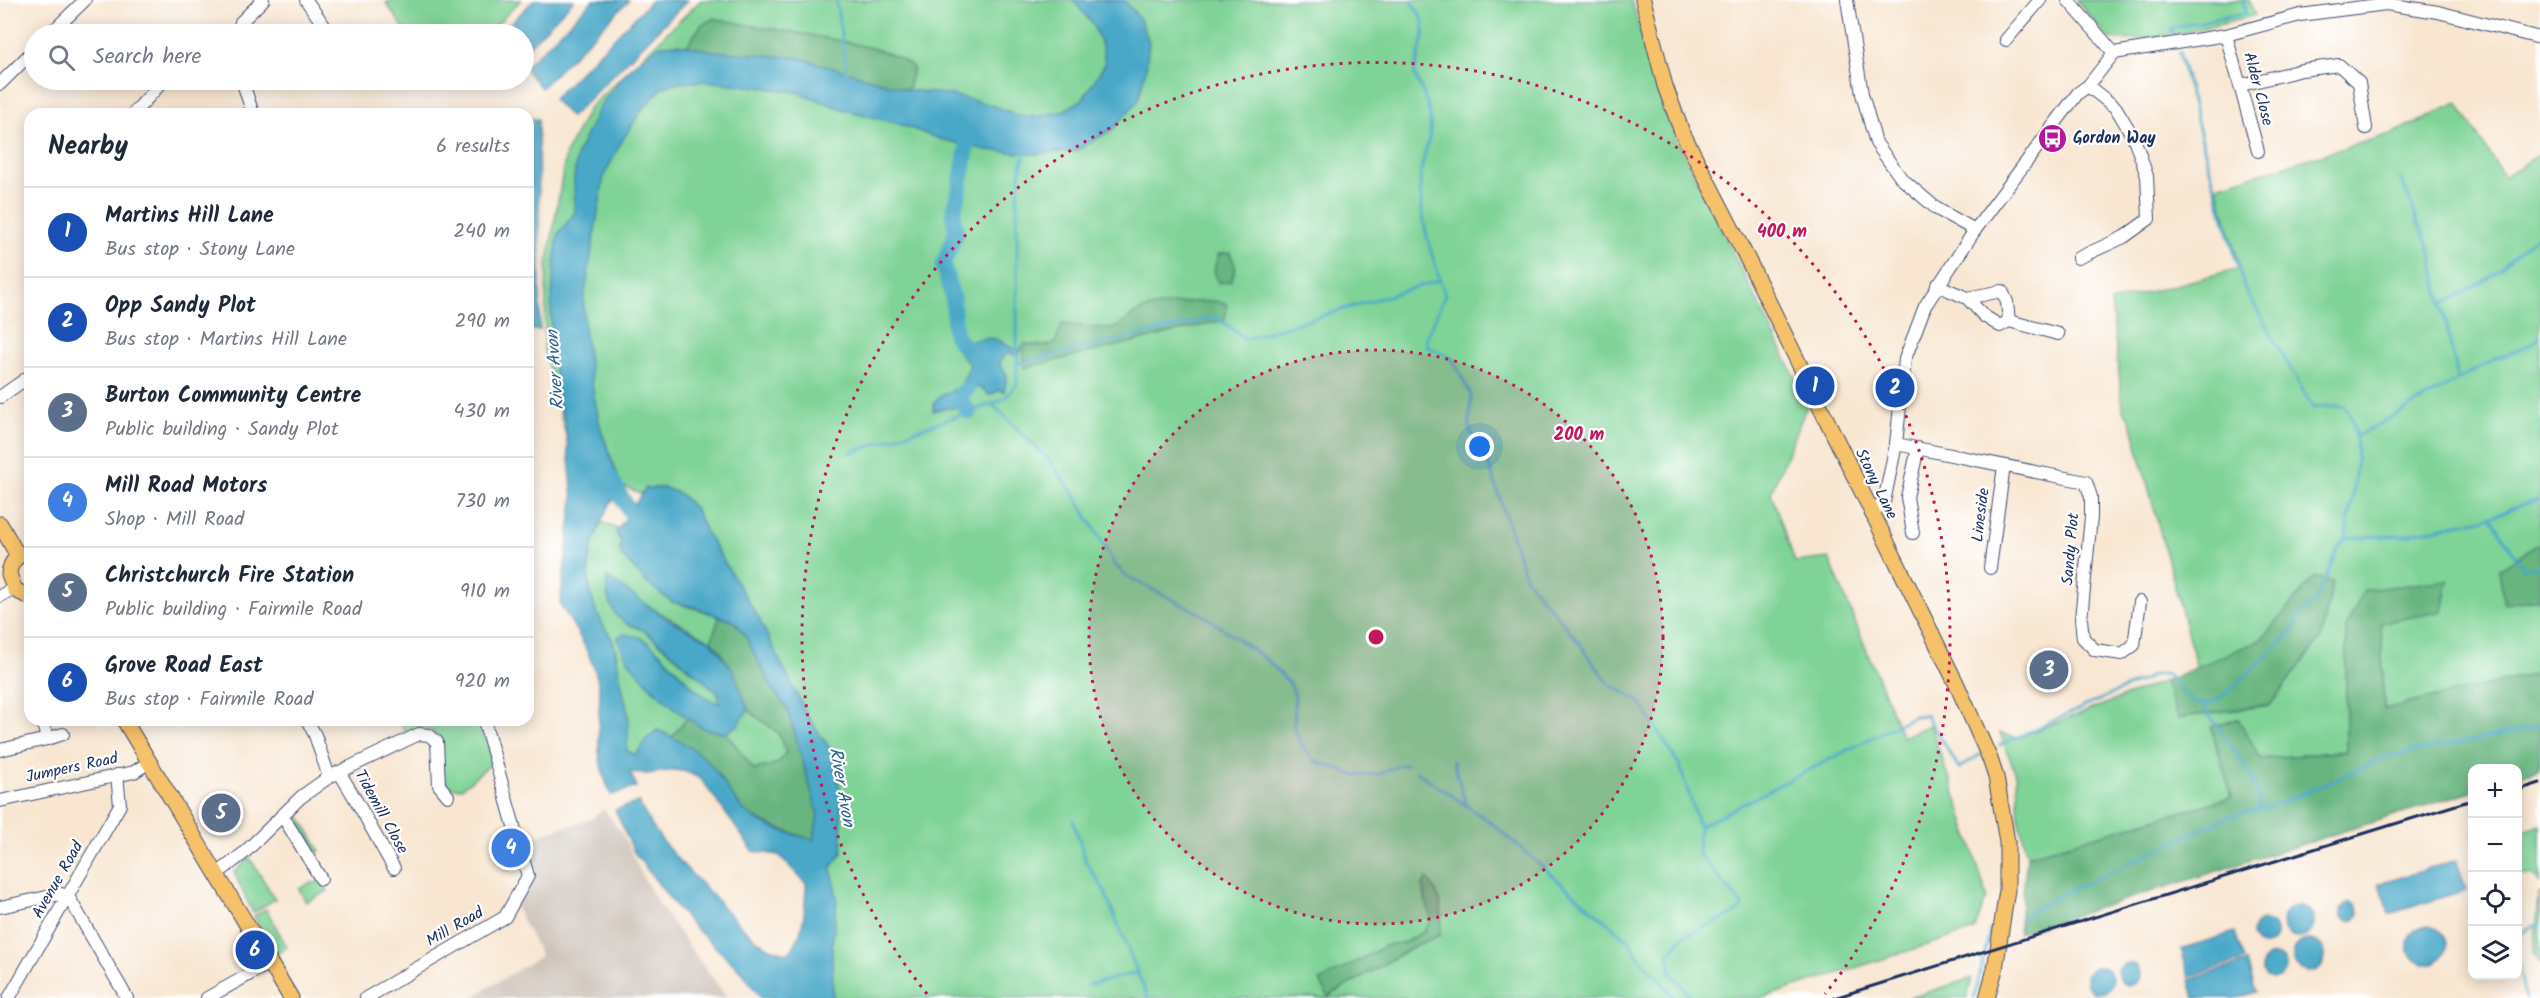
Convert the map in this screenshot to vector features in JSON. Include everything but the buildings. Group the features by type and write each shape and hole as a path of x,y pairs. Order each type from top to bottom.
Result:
{"main road":[{"name":"Stony Lane","path":"1643,0 1665,86 1682,132 1751,266 1957,685 1990,759 1996,777 2007,842 2007,890 1995,969 1987,998"},
{"path":"0,524 24,554 12,563 7,592 24,596"},
{"path":"127,726 291,998"}],"street":[{"path":"60,24 85,0"},
{"path":"241,24 263,0"},
{"path":"306,0 323,24"},
{"path":"1847,0 1862,94 1876,143 1901,178 1936,210 1975,230"},
{"path":"2006,40 2040,0"},
{"path":"2068,0 2114,53"},
{"path":"1871,514 1884,502 1896,444 1905,359 1925,306 1975,230 2078,93 2088,86 2114,53 2226,35 2301,15 2387,2 2438,12 2540,38"},
{"name":"Alder Close","path":"2226,35 2258,151"},
{"path":"0,84 24,60"},
{"path":"2241,85 2302,70 2339,65 2359,83 2366,128"},
{"path":"2078,258 2124,237 2150,219 2147,176 2134,138 2116,108 2088,86"},
{"path":"138,108 155,90"},
{"path":"245,90 251,108"},
{"path":"1937,285 1967,298 1984,316 2000,326 2009,321 2058,334"},
{"path":"1967,298 2002,291 2007,302 2009,321"},
{"path":"0,397 24,380"},
{"name":"Sandy Plot","path":"1896,444 2086,482 2091,497 2091,517 2081,618 2083,638 2094,650 2122,654 2134,645 2140,602"},
{"path":"1913,533 1906,497 1918,448"},
{"name":"Lineside","path":"1990,568 2004,466"},
{"path":"43,726 46,739"},
{"name":"Tidemill Close","path":"310,726 334,774 361,806 377,841 394,868"},
{"name":"Mill Road","path":"366,998 505,917 528,876 486,726"},
{"path":"217,874 244,853 301,797 334,774 414,736 424,734 437,742 439,785 448,796"},
{"path":"0,750 63,735"},
{"name":"Jumpers Road","path":"0,801 134,772 148,763"},
{"name":"Avenue Road","path":"9,998 120,805 117,776"},
{"path":"282,815 321,879"},
{"path":"0,907 61,894 68,896 127,998"},
{"path":"207,998 270,963"}],"shaded area":[{"path":"604,809 624,837 661,908 727,998 471,998 541,956 515,906 527,890 535,872 523,839 591,819"}],"green space":[{"path":"392,0 521,0 497,24 401,24 386,3"},
{"path":"701,0 1631,0 1669,124 1808,403 1771,493 1795,562 1829,558 1902,737 1930,725 1959,805 1987,897 1974,930 1761,998 833,998 832,946 837,899 831,867 841,796 831,750 808,717 758,617 707,534 695,509 680,494 665,488 646,488 641,494 621,485 605,440 568,444 544,351 547,267 566,153 589,108"},
{"path":"2076,0 2249,0 2255,15 2179,33 2118,40 2107,37"},
{"path":"714,18 821,37 878,50 900,59 913,68 908,90 799,58 712,51 687,46 701,25"},
{"path":"2457,103 2504,177 2540,154 2540,543 2499,569 2504,603 2540,599 2540,673 2384,709 2381,623 2442,611 2346,627 2346,751 2261,759 2238,719 2211,728 2232,797 2027,856 2019,822 2017,777 2000,733 2017,738 2165,681 2178,718 2271,705 2315,576 2262,639 2197,669 2130,419 2123,411 2111,302 2240,268 2217,186 2394,133"},
{"path":"1230,253 1236,267 1231,281 1218,283 1214,271 1218,254"},
{"path":"1215,301 1227,304 1225,320 1024,368 1024,344 1045,346 1055,343 1062,324 1112,329 1136,313 1149,308 1177,303"},
{"path":"601,522 618,529 616,532 621,542 672,602 720,616 711,641 643,603 627,624 643,630 718,693 720,705 702,696 671,664 641,638 628,660 652,689 688,717 672,737 657,730 646,740 636,755 626,751 627,736 616,650 595,608 589,583 592,548"},
{"path":"2540,543 2540,599 2504,604 2499,569"},
{"path":"2315,576 2333,581 2321,638 2271,704 2178,718 2165,681 2262,639"},
{"path":"2448,580 2442,611 2381,623 2384,709 2540,673 2540,769 2522,776 2522,764 2468,764 2468,792 2019,933 2027,856 2232,797 2211,727 2238,719 2261,759 2346,751 2346,627 2364,590"},
{"path":"720,616 735,622 744,634 773,690 787,708 818,814 814,841 771,825 746,812 736,802 709,763 672,737 688,717 705,729 726,733 754,770 779,763 786,752 778,733 748,710 721,652 711,641"},
{"path":"748,710 778,733 787,752 779,763 754,770 726,733 738,725"},
{"path":"402,726 483,726 493,762 462,788 452,788 444,783 435,733 419,727 404,731"},
{"path":"298,813 320,851 313,855 292,820"},
{"path":"2540,825 2540,883 2533,875 2522,875 2522,832"},
{"path":"249,857 275,899 253,913 234,873"},
{"path":"1427,878 1436,891 1440,905 1440,935 1413,947 1328,997 1320,981 1387,945 1406,942 1424,931 1431,920 1422,886"},
{"path":"323,882 328,891 306,902 299,889 310,883"},
{"path":"2540,892 2540,963 2533,952"},
{"path":"266,909 287,947 275,954 254,916"},
{"path":"1972,978 1967,998 1909,998"}],"water":[{"path":"534,0 574,0 534,41 534,24 510,24"},
{"path":"593,0 629,0 541,88 534,80 534,58"},
{"path":"652,0 688,0 571,117 553,99"},
{"path":"1073,0 1124,0 1140,19 1149,42 1146,69 1138,101 1113,129 1076,151 1033,154 986,150 940,139 899,124 842,109 797,92 707,81 675,83 662,88 641,111 620,144 604,176 584,298 584,328 601,430 621,485 596,536 588,570 589,588 594,606 615,646 629,718 627,751 636,755 646,740 657,730 688,746 709,763 731,794 750,815 777,829 814,840 818,814 787,708 773,690 744,634 735,622 694,607 672,602 648,584 620,554 621,542 616,532 646,488 665,488 680,494 695,509 707,534 758,617 808,717 831,750 841,796 842,853 831,867 837,899 832,946 833,998 761,998 742,972 677,908 634,852 615,810 639,802 662,841 682,864 743,928 763,944 775,950 789,953 798,937 803,920 806,884 779,855 753,851 701,779 687,772 675,770 646,774 630,772 637,787 611,795 599,755 600,694 597,676 584,644 560,604 573,499 565,421 560,407 551,350 551,308 558,234 575,212 574,179 577,154 600,106 622,77 644,56 660,45 678,44 712,51 799,58 908,90 952,95 992,105 1017,115 1036,117 1063,111 1082,100 1105,64 1102,46 1093,25"},
{"path":"534,119 538,119 540,330 534,330"},
{"path":"952,328 957,329 965,343 992,338 1019,350 1022,347 1019,357 1009,353 1002,357 1000,365 1007,375 1004,392 1000,390 989,395 982,388 975,387 967,393 966,405 933,411 935,401 961,386 970,365 954,344"},
{"path":"607,577 666,618 711,641 733,670 748,710 738,725 726,733 703,728 652,688 621,648 618,637 623,634 641,638 652,645 688,683 708,699 720,704 718,693 674,654 646,632 618,617 609,599"},
{"path":"2457,860 2466,890 2389,914 2379,884"},
{"path":"2350,903 2356,906 2359,912 2356,918 2350,921 2344,918 2341,912 2344,906"},
{"path":"2298,906 2309,911 2314,922 2309,933 2298,938 2287,933 2282,922 2287,911"},
{"path":"2264,921 2269,922 2275,928 2275,938 2269,944 2264,945 2259,944 2253,938 2252,933 2253,928 2259,922"},
{"path":"2427,926 2440,932 2446,945 2440,958 2427,964 2414,958 2408,945 2414,932"},
{"path":"2235,932 2244,960 2189,977 2181,949"},
{"path":"2309,940 2320,945 2325,956 2320,967 2309,972 2298,967 2293,956 2298,945"},
{"path":"2274,955 2282,959 2286,967 2282,975 2274,979 2266,975 2262,967 2266,959"},
{"path":"2247,962 2256,992 2237,998 2194,998 2189,980"},
{"path":"2129,963 2137,966 2140,974 2137,982 2129,985 2121,982 2118,974 2121,966"},
{"path":"2099,967 2108,971 2112,980 2108,989 2099,993 2090,989 2086,980 2090,971"}],"waterway":[{"path":"836,0 847,75"},
{"path":"1411,0 1423,21 1424,34 1414,74 1425,97 1431,122 1420,177 1422,212 1445,295 1426,338 1428,347 1452,358 1471,395 1469,428 1489,465 1526,579 1574,636 1609,684 1639,701 1680,766 1699,826 1698,853 1742,905 1740,911 1682,937 1668,955 1671,972 1692,998"},
{"path":"2174,36 2171,28 2246,13 2243,0"},
{"path":"2000,745 2154,675 2166,674 2192,701 2202,704 2212,703 2229,691 2294,630 2298,617 2317,599 2338,548 2346,538 2357,450 2351,418 2344,406 2313,408 2244,287 2179,52"},
{"name":"River Avon","path":"965,347 955,336 953,299 943,265 956,233 953,214 971,125"},
{"path":"850,453 992,404 1005,398 1017,384 1017,202 1025,153"},
{"path":"2401,179 2431,253 2458,380"},
{"path":"2443,304 2489,278 2538,234"},
{"path":"1019,363 1217,317 1245,339 1440,280"},
{"path":"2358,436 2495,359 2531,344 2540,337"},
{"name":"River Avon","path":"968,388 962,393 961,401 969,412"},
{"path":"992,404 1050,461 1079,502 1115,565 1126,576 1207,617 1268,661 1290,684 1295,695 1294,728 1302,746 1315,761 1354,775 1380,774 1399,765 1406,765"},
{"name":"River Avon","path":"607,472 633,517 644,527"},
{"path":"2491,517 2540,498"},
{"path":"2346,538 2405,535 2491,517 2523,568 2540,566"},
{"path":"2202,704 2251,775 2260,809"},
{"path":"1700,826 1914,716 1926,715 1959,768 1981,754"},
{"path":"2020,918 2060,895 2230,816 2274,806 2389,756 2540,727"},
{"path":"1453,761 1466,805"},
{"path":"1417,772 1489,821 1629,941 1638,956 1675,998"},
{"path":"1073,820 1086,862 1104,890 1148,998"},
{"path":"2522,933 2540,925"},
{"path":"1974,998 1990,930"},
{"path":"1088,985 1136,973"},
{"path":"2522,980 2525,998"}],"railway":[{"path":"2522,789 2540,783"},
{"path":"1834,998 2468,801"}],"place":[{"name":"Gordon Way","path":"2052,138"},
{"name":"Martins Hill Lane","path":"1815,386"},
{"name":"Opp Sandy Plot","path":"1895,388"},
{"name":"Burton Community Centre","path":"2049,670"},
{"name":"Christchurch Fire Station","path":"221,813"},
{"name":"Mill Road Motors","path":"511,848"},
{"name":"Grove Road East","path":"255,950"}]}
